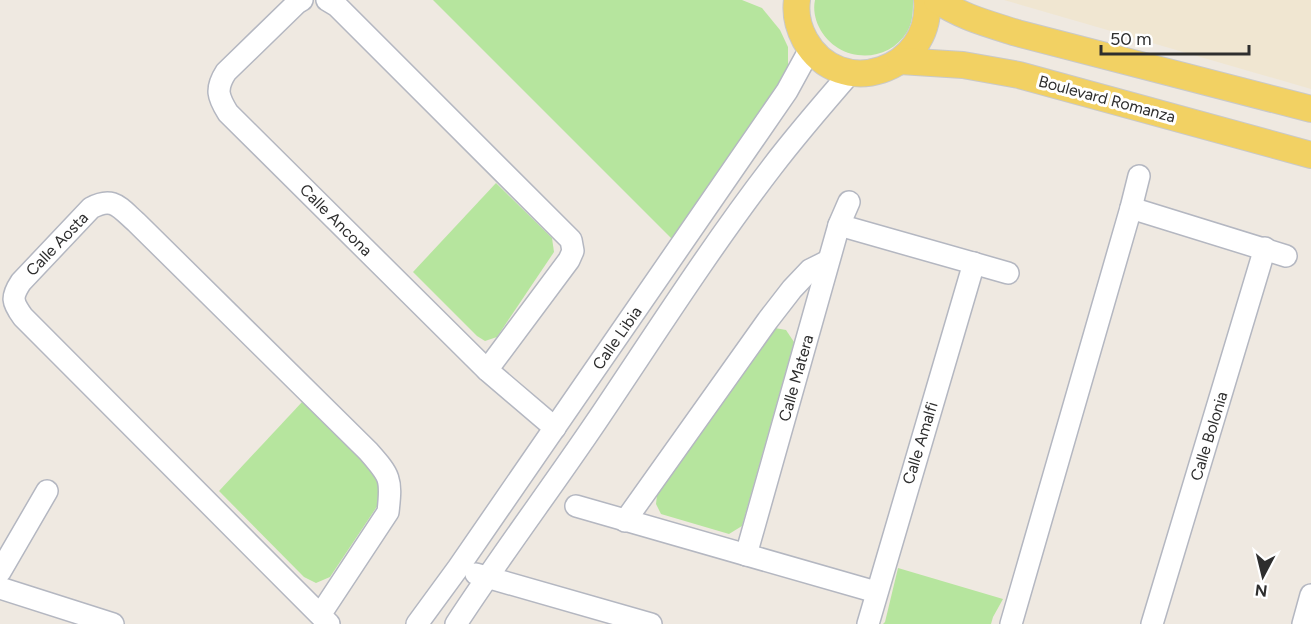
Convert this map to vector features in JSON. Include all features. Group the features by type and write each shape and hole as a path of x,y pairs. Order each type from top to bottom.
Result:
{"main road":[{"path":"791,3 800,30 810,49 822,60 836,68 868,73 885,69 900,61 915,47 924,30 928,11 927,0"},
{"path":"937,0 951,10 1006,29 1311,109"},
{"name":"Boulevard Romanza","path":"900,61 963,65 1019,75 1310,154"}],"street":[{"name":"Calle Ancona","path":"302,0 222,78 218,92 228,113 487,370 555,428"},
{"path":"327,0 337,6 571,240 573,251 569,260 487,370"},
{"name":"Calle Libia","path":"417,624 787,91 810,49"},
{"name":"Calle Libia","path":"456,624 713,248 772,167 851,72"},
{"path":"1011,624 1139,176"},
{"name":"Calle Aosta","path":"109,202 116,205 136,222 368,451 383,468 389,479 388,512 324,619 14,305 14,295 21,282 91,208 100,203 109,202"},
{"name":"Calle Matera","path":"746,555 828,261 849,202"},
{"path":"1131,208 1286,256"},
{"path":"839,225 1008,273"},
{"name":"Calle Bolonia","path":"1152,624 1265,248"},
{"path":"625,520 792,289 810,270 828,261"},
{"name":"Calle Amalfi","path":"868,624 974,263"},
{"path":"0,572 47,491"},
{"path":"576,507 876,592"},
{"path":"458,568 651,624"},
{"path":"0,588 113,624"},
{"path":"1303,624 1311,595"}],"shaded area":[{"path":"1004,0 1311,0 1311,89"}],"green space":[{"path":"433,0 742,0 762,8 780,30 788,47 788,65 783,82 675,242"},
{"path":"815,0 913,0 912,20 907,32 898,43 887,50 874,55 849,53 827,39 819,27 816,21"},
{"path":"496,183 552,238 554,252 497,337 485,341 477,336 413,272"},
{"path":"775,328 786,330 794,342 742,526 729,534 661,514 656,504 657,495 766,337"},
{"path":"303,401 385,480 386,493 330,577 316,583 304,577 219,491"},
{"path":"898,568 1003,599 991,624 883,624"}]}
